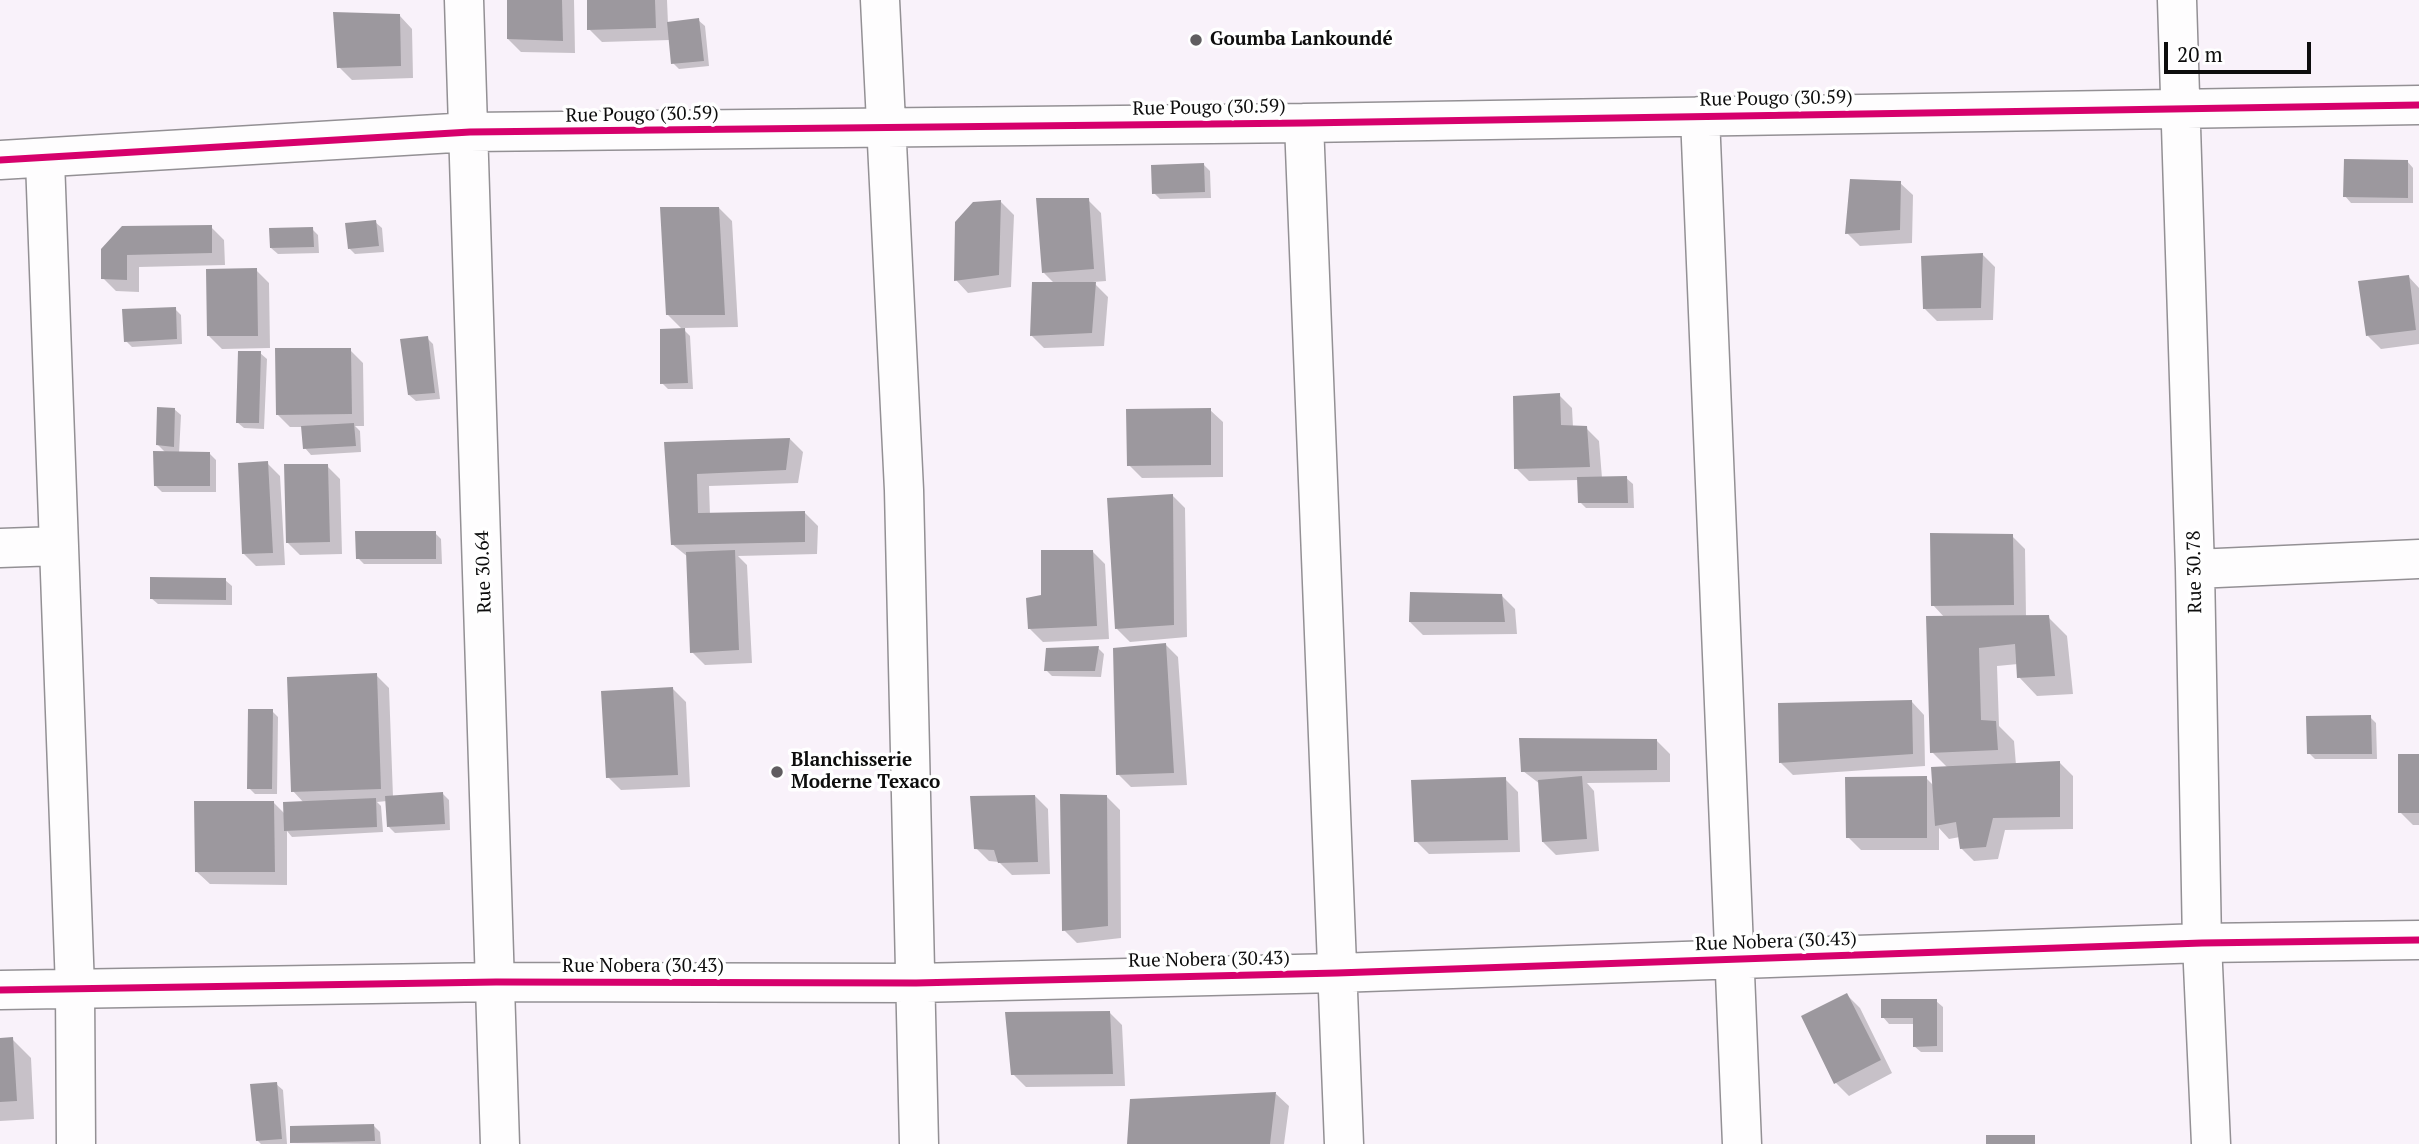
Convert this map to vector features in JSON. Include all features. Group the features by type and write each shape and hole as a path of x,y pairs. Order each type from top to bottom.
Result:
{"street":[{"name":"Rue 30.64","path":"464,0 500,1144"},
{"path":"880,0 904,490 919,1144"},
{"name":"Rue 30.78","path":"2177,0 2195,569 2202,943 2211,1144"},
{"name":"Rue Pougo (30.59)","path":"0,160 45,160 470,132 1304,123 2419,105"},
{"path":"1700,116 1742,1144"},
{"path":"1304,123 1344,1144"},
{"path":"45,160 75,988 76,1144"},
{"path":"0,548 58,546"},
{"path":"2195,569 2419,559"},
{"name":"Rue Nobera (30.43)","path":"0,990 496,982 916,983 1337,973 2202,943 2419,940"}],"building":[{"path":"507,0 562,0 563,41 507,39"},
{"path":"587,0 655,0 656,28 587,30"},
{"path":"333,12 400,14 401,66 337,68"},
{"path":"699,18 704,61 671,64 667,22"},
{"path":"2344,159 2408,160 2408,198 2343,197"},
{"path":"1204,163 1205,192 1152,194 1151,165"},
{"path":"1850,179 1901,181 1900,230 1845,234"},
{"path":"1036,198 1089,198 1094,269 1042,273"},
{"path":"1001,200 999,275 954,281 955,222 973,202"},
{"path":"660,207 719,207 725,315 666,315"},
{"path":"376,220 379,246 348,249 345,223"},
{"path":"212,225 212,253 127,255 127,280 101,279 101,249 122,226"},
{"path":"313,227 314,247 270,248 269,228"},
{"path":"1983,253 1981,308 1923,309 1921,256"},
{"path":"257,268 258,336 207,336 206,269"},
{"path":"2409,275 2416,330 2366,336 2358,281"},
{"path":"1032,282 1096,282 1092,333 1030,336"},
{"path":"176,307 177,339 124,342 122,309"},
{"path":"685,328 688,383 660,384 660,329"},
{"path":"428,336 435,393 408,395 400,339"},
{"path":"275,348 351,348 352,414 276,415"},
{"path":"238,351 261,351 259,423 236,423"},
{"path":"1560,393 1561,425 1587,426 1590,467 1514,469 1513,396"},
{"path":"157,407 175,408 174,447 156,445"},
{"path":"1211,408 1211,465 1127,466 1126,409"},
{"path":"354,423 356,446 303,449 301,426"},
{"path":"790,438 786,470 697,474 698,513 805,511 805,542 671,545 664,442"},
{"path":"153,451 210,452 210,486 154,486"},
{"path":"268,461 273,553 242,554 238,463"},
{"path":"284,464 328,464 330,542 286,543"},
{"path":"1627,476 1628,503 1578,503 1577,477"},
{"path":"1173,494 1174,625 1115,629 1107,498"},
{"path":"355,531 436,531 436,559 356,559"},
{"path":"1930,533 2013,534 2014,605 1931,606"},
{"path":"735,550 739,650 690,653 686,552"},
{"path":"1041,550 1093,550 1097,626 1028,629 1026,598 1041,595"},
{"path":"150,577 226,578 226,600 150,599"},
{"path":"1410,592 1502,594 1505,622 1409,622"},
{"path":"2049,615 2055,676 2017,678 2015,644 1979,648 1981,720 1996,721 1998,750 1930,753 1926,616"},
{"path":"1166,643 1174,773 1116,775 1113,648"},
{"path":"1099,646 1095,671 1044,671 1046,648"},
{"path":"377,673 381,789 291,792 287,677"},
{"path":"673,687 678,775 606,778 601,691"},
{"path":"1912,700 1913,754 1779,763 1778,703"},
{"path":"248,709 273,709 272,789 247,789"},
{"path":"2371,715 2372,754 2307,754 2306,716"},
{"path":"1519,738 1657,739 1657,770 1521,772"},
{"path":"2398,754 2419,754 2419,813 2398,813"},
{"path":"2060,761 2060,817 1993,818 1986,847 1960,849 1956,822 1935,826 1931,767"},
{"path":"1582,776 1587,839 1542,842 1538,780"},
{"path":"1927,776 1927,838 1846,838 1845,777"},
{"path":"1506,777 1508,840 1414,842 1411,780"},
{"path":"443,792 445,824 387,827 385,796"},
{"path":"1060,794 1107,795 1108,926 1062,931"},
{"path":"1035,795 1038,862 998,863 994,850 974,849 970,796"},
{"path":"376,798 377,827 284,831 283,802"},
{"path":"194,801 274,801 275,872 195,872"},
{"path":"1847,993 1881,1060 1834,1084 1801,1016"},
{"path":"1881,999 1937,999 1937,1046 1913,1047 1913,1018 1881,1018"},
{"path":"1110,1011 1113,1074 1011,1075 1005,1012"},
{"path":"13,1037 17,1101 0,1102 0,1038"},
{"path":"277,1082 282,1139 256,1141 250,1084"},
{"path":"1276,1092 1270,1144 1127,1144 1130,1099"},
{"path":"374,1124 375,1141 290,1143 290,1126"},
{"path":"1986,1135 2035,1135 2035,1144 1986,1144"}],"cycle path":[{"path":"0,160 470,132 1304,123 2419,105"},
{"path":"0,990 496,982 916,983 1337,973 2202,943 2419,940"}],"place":[{"name":"Goumba Lankoundé","path":"1196,40"},
{"name":"Blanchisserie Moderne Texaco","path":"777,772"}]}
